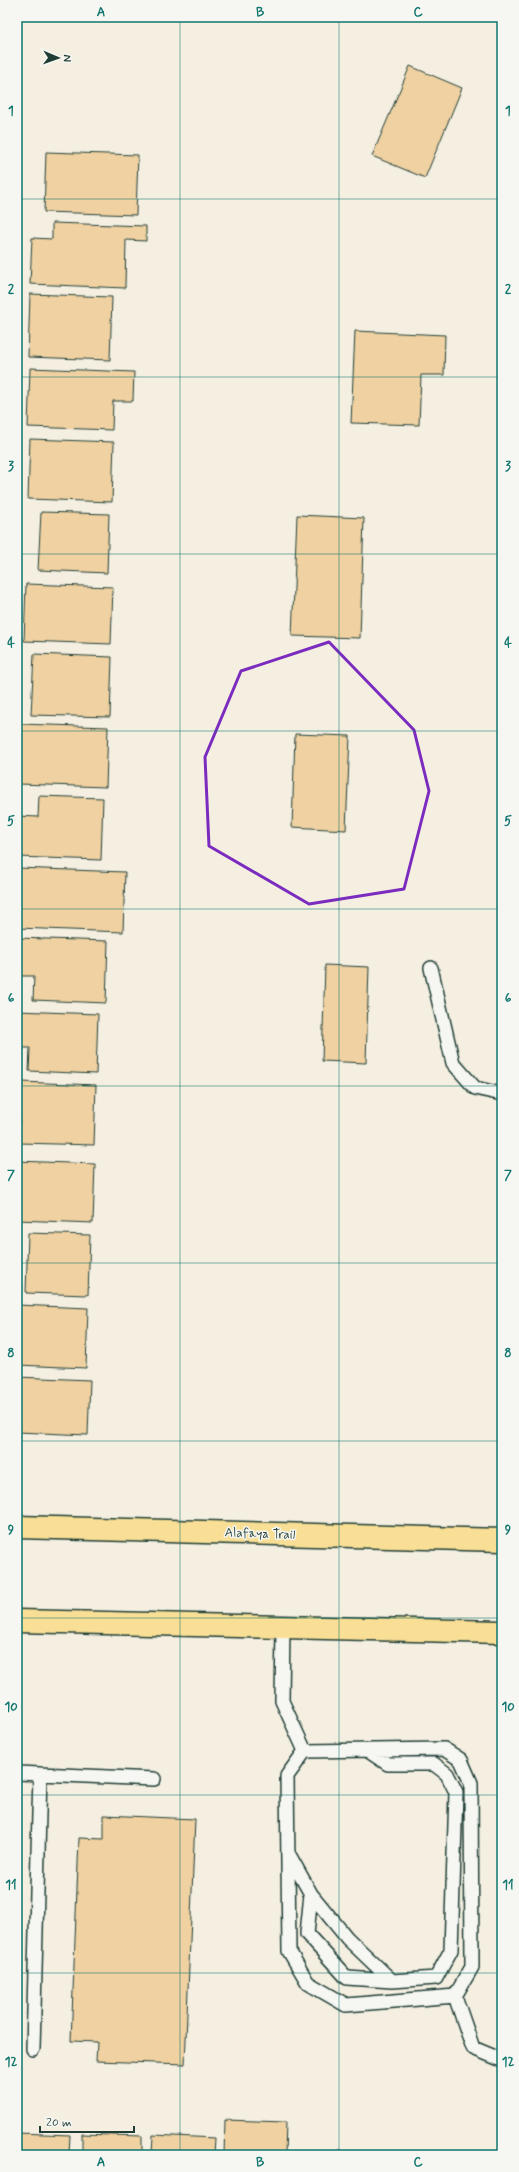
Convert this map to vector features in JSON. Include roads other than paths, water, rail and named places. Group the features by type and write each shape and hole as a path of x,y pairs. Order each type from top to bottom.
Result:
{"main road":[{"name":"Alafaya Trail","path":"17,1527 502,1540"},
{"path":"17,1621 502,1632"}],"lane":[{"path":"431,968 453,1063 475,1088 502,1094"},
{"path":"283,1627 282,1701 305,1751"},
{"path":"305,1751 444,1749 462,1760 471,1783 472,1967 455,1996 473,2048 502,2060"},
{"path":"310,1894 306,1934 347,1978 392,1981 436,1978 451,1950 456,1792 448,1774 434,1764 388,1764 367,1750"},
{"path":"305,1751 287,1776 289,1951 308,1983 346,2005 455,1996"},
{"path":"17,1773 154,1779"},
{"path":"33,2049 40,1774"},
{"path":"288,1851 310,1894 347,1938 392,1981"}]}
